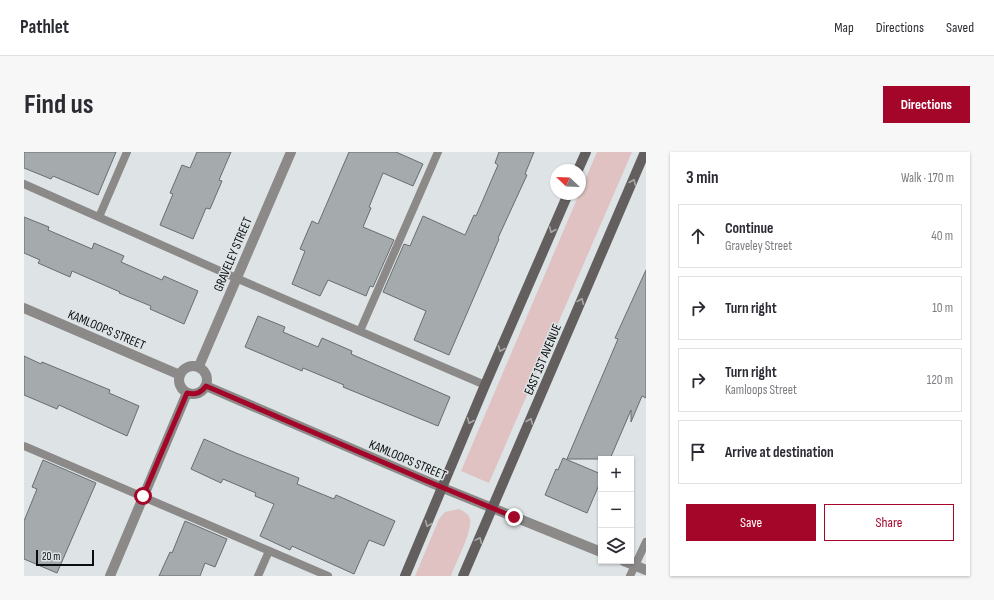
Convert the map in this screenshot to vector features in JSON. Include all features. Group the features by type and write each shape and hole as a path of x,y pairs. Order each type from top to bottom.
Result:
{"main road":[{"path":"581,164 586,152"},
{"name":"EAST 1ST AVENUE","path":"463,576 645,152"},
{"path":"405,576 485,385 565,200"}],"street":[{"name":"GRAVELEY STREET","path":"198,366 291,152"},
{"name":"KAMLOOPS STREET","path":"24,308 180,375"},
{"path":"194,365 198,366 205,372 207,377 206,386 196,394 187,393 180,383 180,375 185,368 194,365"},
{"name":"KAMLOOPS STREET","path":"206,386 443,488 598,551"},
{"path":"110,576 187,393"},
{"path":"634,565 646,570"}],"lane":[{"path":"99,217 127,152"},
{"path":"360,331 438,152"},
{"path":"24,184 236,278 485,385"},
{"path":"24,446 328,576"},
{"path":"630,576 646,542"},
{"path":"258,576 269,551"}],"shaded area":[{"path":"597,152 632,152 489,483 461,471 577,200 586,200 586,178"},
{"path":"459,509 466,513 470,519 470,524 469,531 451,576 415,576 439,519 445,512"}],"building":[{"path":"24,152 116,152 98,195 53,176 51,179 24,168"},
{"path":"197,152 231,152 219,180 222,181 210,209 206,208 193,239 160,225 173,194 170,193 182,165 190,168"},
{"path":"349,152 396,152 423,164 413,186 383,173 369,207 371,208 363,227 394,240 373,287 370,286 366,296 328,280 320,296 292,284 305,251 300,249 312,221 318,224"},
{"path":"499,152 534,152 525,174 527,175 498,238 499,239 449,355 414,340 426,311 383,292 404,244 410,246 423,216 465,235 474,215 476,216 498,165 495,163"},
{"path":"24,217 49,227 48,230 92,249 94,243 124,256 121,262 162,280 164,276 198,291 184,324 150,309 151,306 72,271 70,277 38,263 40,260 24,253"},
{"path":"646,270 646,398 642,396 631,422 631,410 611,456 598,456 598,459 567,459 618,339 615,338"},
{"path":"258,316 285,327 283,332 318,347 322,338 352,351 351,354 450,397 438,426 343,387 344,385 303,368 302,371 245,347"},
{"path":"24,356 110,390 109,393 139,406 127,436 59,405 57,409 24,395"},
{"path":"204,439 299,478 297,484 334,499 336,495 395,521 384,546 369,540 354,574 292,546 290,550 260,536 274,504 255,496 256,493 223,479 221,483 191,469"},
{"path":"563,458 598,473 598,487 587,513 545,495 556,469 558,470"},
{"path":"43,460 96,483 57,573 24,559 24,521 37,489 32,487"},
{"path":"185,521 227,539 215,567 205,563 200,576 159,576 170,552 172,553"}],"route":[{"path":"143,496 187,393 196,394 206,386 514,517"}]}
